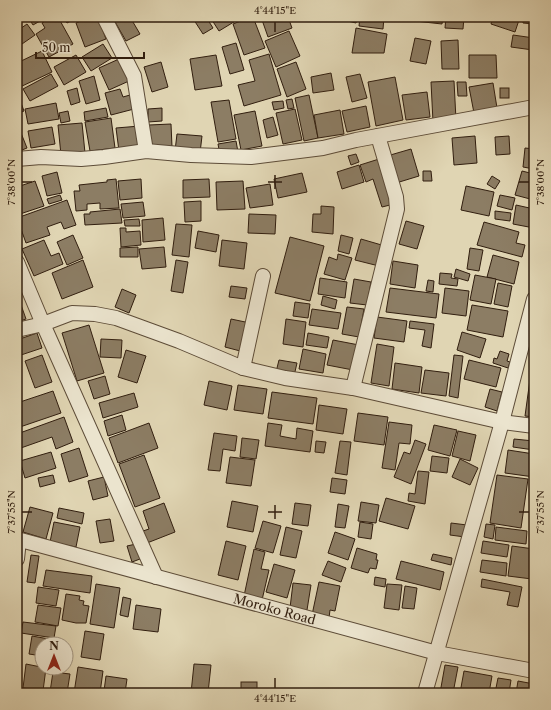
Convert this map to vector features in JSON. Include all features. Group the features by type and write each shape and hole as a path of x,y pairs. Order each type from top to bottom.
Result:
{"street":[{"path":"104,17 134,76 146,152"},
{"path":"17,159 41,157 82,159 146,152 251,157 323,148 378,136 534,107"},
{"path":"353,388 397,209 396,197 378,136"},
{"path":"17,262 43,324 156,577"},
{"path":"243,368 263,276"},
{"path":"426,693 502,422 534,299"},
{"path":"17,330 43,324 72,313 96,314 116,318 179,341 243,368 285,378 353,388 502,422 534,426"},
{"path":"17,560 18,540"},
{"name":"Moroko Road","path":"18,540 437,653 534,671"}],"building":[{"path":"28,17 47,17 33,25"},
{"path":"52,17 58,17 73,44 49,57 36,34 45,28 42,23"},
{"path":"63,17 78,17 67,23"},
{"path":"91,17 98,17 106,39 85,47 76,23"},
{"path":"121,17 130,17 140,34 126,41 114,20"},
{"path":"192,17 206,17 213,28 203,34"},
{"path":"210,17 242,17 219,31"},
{"path":"253,17 265,48 244,55 233,24"},
{"path":"261,17 288,17 292,28 268,37"},
{"path":"349,17 358,17 356,23 348,21"},
{"path":"360,17 384,17 383,29 359,26"},
{"path":"416,17 443,17 442,24 415,21"},
{"path":"446,17 464,17 463,29 445,28"},
{"path":"493,17 520,17 515,32 491,24"},
{"path":"523,17 534,17 534,24 523,23"},
{"path":"27,24 35,35 22,44 17,37 17,25 20,29"},
{"path":"356,28 387,34 384,53 352,53"},
{"path":"289,31 300,56 276,67 265,41"},
{"path":"513,35 534,38 533,50 511,47"},
{"path":"415,38 431,41 426,64 410,61"},
{"path":"458,40 459,69 442,69 441,41"},
{"path":"236,43 244,70 230,74 222,47"},
{"path":"103,44 112,58 91,71 82,57"},
{"path":"42,51 52,72 20,87 17,80 17,63"},
{"path":"269,54 281,95 244,106 238,85 255,81 249,60"},
{"path":"76,55 86,72 64,85 54,67"},
{"path":"216,55 222,86 195,90 190,59"},
{"path":"469,55 496,55 497,78 469,78"},
{"path":"119,59 129,81 109,90 99,68"},
{"path":"161,62 168,87 152,92 144,67"},
{"path":"296,62 306,89 287,97 277,69"},
{"path":"331,73 334,90 313,93 311,77"},
{"path":"51,74 58,86 30,101 23,89"},
{"path":"360,74 367,98 352,102 346,77"},
{"path":"94,76 100,100 86,104 79,81"},
{"path":"395,77 403,120 376,126 368,82"},
{"path":"454,81 456,120 433,122 431,82"},
{"path":"457,82 466,82 467,96 458,96"},
{"path":"493,83 497,108 474,113 469,87"},
{"path":"77,88 80,102 71,105 67,91"},
{"path":"500,88 509,88 509,98 500,98"},
{"path":"120,89 123,97 130,95 134,109 111,115 105,93"},
{"path":"17,92 24,111 17,114"},
{"path":"427,92 430,117 406,120 402,95"},
{"path":"309,95 318,138 304,141 295,98"},
{"path":"292,99 294,108 288,109 286,100"},
{"path":"229,100 236,139 218,142 211,102"},
{"path":"283,101 284,108 274,110 272,102"},
{"path":"56,103 59,119 28,124 25,109"},
{"path":"366,106 370,127 347,132 342,111"},
{"path":"106,108 108,117 85,121 84,112"},
{"path":"162,108 162,121 148,122 148,109"},
{"path":"295,109 302,140 283,144 276,113"},
{"path":"340,110 344,134 318,138 314,115"},
{"path":"68,111 70,121 61,123 59,113"},
{"path":"255,111 262,146 241,150 234,115"},
{"path":"273,117 278,135 267,138 263,120"},
{"path":"111,118 115,148 90,151 85,122"},
{"path":"82,123 85,153 61,155 58,125"},
{"path":"171,124 172,147 150,149 149,125"},
{"path":"140,126 143,148 119,151 116,128"},
{"path":"52,127 55,144 31,148 28,131"},
{"path":"21,133 27,148 17,152 17,135"},
{"path":"177,134 202,136 200,153 175,151"},
{"path":"475,136 477,163 454,165 452,138"},
{"path":"509,136 510,154 496,155 495,137"},
{"path":"236,141 238,152 220,155 218,144"},
{"path":"525,148 534,149 534,169 523,167"},
{"path":"411,149 419,176 396,183 387,156"},
{"path":"356,154 359,162 351,165 348,156"},
{"path":"379,159 394,204 382,207 373,179 366,182 360,165"},
{"path":"359,165 364,182 342,189 337,172"},
{"path":"423,171 431,171 432,181 423,181"},
{"path":"522,171 534,174 534,200 515,195"},
{"path":"57,172 62,193 47,196 42,176"},
{"path":"302,173 307,192 278,198 274,179"},
{"path":"492,176 500,181 495,189 487,184"},
{"path":"116,179 119,208 100,209 100,203 87,204 87,210 76,211 74,191 80,191 79,185 107,182 107,180"},
{"path":"141,179 142,198 120,200 118,181"},
{"path":"209,179 210,197 183,198 183,180"},
{"path":"35,181 44,206 17,215 17,187"},
{"path":"243,181 245,209 217,210 216,182"},
{"path":"270,184 273,205 250,208 246,188"},
{"path":"466,186 494,192 489,216 461,210"},
{"path":"60,195 62,200 49,204 47,199"},
{"path":"500,195 515,198 512,210 497,206"},
{"path":"67,200 76,225 64,229 61,222 47,227 50,235 26,243 17,218"},
{"path":"201,201 201,221 185,222 184,202"},
{"path":"143,202 145,216 123,218 121,204"},
{"path":"516,205 534,209 534,228 513,224"},
{"path":"321,206 334,207 333,234 312,232 313,214 321,214"},
{"path":"120,209 122,223 85,225 84,214"},
{"path":"495,211 511,213 510,221 495,219"},
{"path":"249,214 276,215 275,234 248,233"},
{"path":"163,218 165,240 143,242 142,220"},
{"path":"139,219 140,226 125,226 124,220"},
{"path":"406,221 424,226 417,249 399,244"},
{"path":"484,222 519,232 516,243 525,245 522,257 477,245"},
{"path":"176,224 192,225 189,257 172,255"},
{"path":"120,228 126,228 126,232 140,231 141,245 121,247"},
{"path":"198,231 219,235 216,252 195,248"},
{"path":"73,235 83,258 67,265 57,242"},
{"path":"341,235 353,238 349,254 338,251"},
{"path":"290,237 324,246 310,301 275,293"},
{"path":"361,239 385,246 379,266 355,260"},
{"path":"44,240 51,256 59,253 63,264 34,276 22,249"},
{"path":"222,240 247,243 244,269 219,266"},
{"path":"138,247 138,257 120,257 120,248"},
{"path":"164,247 166,267 142,269 139,249"},
{"path":"470,248 483,250 479,271 467,269"},
{"path":"338,254 352,258 345,280 324,274 329,257 337,260"},
{"path":"493,255 519,262 514,284 487,277"},
{"path":"83,260 93,287 62,299 52,273"},
{"path":"176,260 188,262 183,293 171,291"},
{"path":"393,261 418,265 415,288 390,284"},
{"path":"456,269 470,274 468,281 454,277"},
{"path":"440,273 452,274 451,278 458,279 457,286 439,284"},
{"path":"475,275 496,279 491,304 470,300"},
{"path":"320,278 347,282 345,298 318,294"},
{"path":"354,279 371,282 367,305 350,303"},
{"path":"428,280 434,281 433,292 426,291"},
{"path":"498,283 512,286 508,307 494,304"},
{"path":"231,286 247,288 245,299 229,297"},
{"path":"390,288 439,294 436,318 386,312"},
{"path":"445,288 469,291 466,316 442,313"},
{"path":"122,289 136,295 129,313 115,307"},
{"path":"323,296 337,300 335,309 321,305"},
{"path":"20,302 26,319 17,322 17,303"},
{"path":"295,302 310,304 308,318 293,316"},
{"path":"472,305 508,311 503,337 467,330"},
{"path":"347,307 364,309 359,337 342,334"},
{"path":"312,309 341,313 338,329 309,325"},
{"path":"377,317 407,321 404,342 374,338"},
{"path":"231,319 250,323 244,352 225,347"},
{"path":"286,319 306,322 303,347 283,344"},
{"path":"410,321 434,324 431,348 422,346 425,330 409,328"},
{"path":"89,325 104,373 77,381 62,333"},
{"path":"462,332 486,339 480,358 457,350"},
{"path":"37,333 42,348 21,355 17,340"},
{"path":"308,333 329,337 327,348 306,345"},
{"path":"101,339 122,340 121,358 100,357"},
{"path":"333,340 359,345 353,370 327,365"},
{"path":"377,344 394,347 389,386 371,383"},
{"path":"303,349 326,354 323,373 299,369"},
{"path":"126,350 146,356 137,383 118,377"},
{"path":"500,351 509,354 507,361 510,362 508,368 493,363 494,358 497,359"},
{"path":"42,355 52,382 35,388 25,361"},
{"path":"454,355 463,356 458,398 449,396"},
{"path":"279,360 297,363 294,376 276,372"},
{"path":"469,360 501,368 496,387 464,379"},
{"path":"395,363 422,367 419,393 392,389"},
{"path":"425,370 449,373 446,396 421,393"},
{"path":"531,372 534,372 534,417 525,416"},
{"path":"105,376 110,394 94,399 88,381"},
{"path":"209,381 232,386 227,410 204,405"},
{"path":"238,385 267,389 263,414 234,410"},
{"path":"490,389 502,392 497,411 485,407"},
{"path":"53,391 61,413 17,428 17,403"},
{"path":"272,392 317,398 313,424 268,418"},
{"path":"134,393 138,407 103,418 99,403"},
{"path":"319,405 347,409 343,434 316,430"},
{"path":"358,413 388,417 384,445 354,441"},
{"path":"122,415 126,430 108,436 104,421"},
{"path":"64,417 73,442 56,449 52,437 18,449 17,434"},
{"path":"389,422 412,425 410,444 399,443 395,470 382,468"},
{"path":"149,423 158,448 118,463 109,438"},
{"path":"268,423 282,425 280,436 296,439 297,428 313,431 310,452 265,446"},
{"path":"434,425 457,430 450,456 428,450"},
{"path":"458,431 476,435 470,461 452,456"},
{"path":"214,433 237,436 235,451 223,449 220,471 208,470"},
{"path":"242,438 259,440 256,459 240,457"},
{"path":"514,439 534,441 534,450 513,447"},
{"path":"415,440 426,444 411,484 394,477 404,452 410,454"},
{"path":"316,441 326,442 324,453 315,452"},
{"path":"340,441 351,442 347,475 335,473"},
{"path":"79,448 88,476 69,482 61,454"},
{"path":"508,450 534,454 534,477 505,473"},
{"path":"51,452 56,468 25,478 20,461"},
{"path":"144,455 160,498 135,507 119,464"},
{"path":"432,456 449,458 447,473 430,471"},
{"path":"230,457 255,460 251,486 226,483"},
{"path":"460,459 478,468 470,485 452,477"},
{"path":"418,471 429,472 425,504 408,501 409,493 415,494"},
{"path":"53,475 55,483 40,487 38,478"},
{"path":"497,475 528,479 521,528 490,523"},
{"path":"104,477 108,496 93,500 88,481"},
{"path":"332,478 347,480 345,494 330,492"},
{"path":"386,498 415,506 408,529 379,521"},
{"path":"232,501 258,506 253,532 227,527"},
{"path":"361,502 379,505 376,523 358,521"},
{"path":"164,503 175,532 147,543 143,531 149,529 143,511"},
{"path":"295,503 311,505 308,526 292,524"},
{"path":"338,504 349,506 345,528 335,527"},
{"path":"30,507 53,513 46,539 23,532"},
{"path":"59,508 84,513 82,524 57,518"},
{"path":"534,513 534,540 530,540"},
{"path":"110,519 114,541 100,543 96,521"},
{"path":"263,521 281,526 273,553 255,548"},
{"path":"54,522 80,527 76,547 50,542"},
{"path":"360,522 373,524 371,539 358,537"},
{"path":"451,523 467,525 465,537 450,535"},
{"path":"486,524 495,525 493,539 484,537"},
{"path":"286,527 302,531 296,558 280,555"},
{"path":"496,527 527,531 526,544 495,540"},
{"path":"335,532 355,539 348,560 328,553"},
{"path":"226,541 246,546 238,580 218,575"},
{"path":"483,541 509,545 507,557 481,553"},
{"path":"136,544 140,559 132,562 127,546"},
{"path":"512,546 534,549 532,579 508,576"},
{"path":"357,548 377,554 376,560 378,560 376,569 370,568 368,573 351,568"},
{"path":"254,549 265,552 261,569 269,570 262,600 244,596"},
{"path":"433,554 452,558 451,565 431,560"},
{"path":"31,555 39,556 35,583 27,582"},
{"path":"482,560 507,563 506,576 480,572"},
{"path":"328,561 346,568 341,582 322,575"},
{"path":"401,561 444,572 440,590 396,579"},
{"path":"274,564 295,570 287,598 266,592"},
{"path":"46,570 92,576 90,593 43,586"},
{"path":"375,577 386,579 385,587 374,585"},
{"path":"482,579 522,587 518,607 507,605 510,592 481,587"},
{"path":"319,582 340,586 335,611 330,610 329,618 312,615"},
{"path":"293,583 311,585 307,610 290,608"},
{"path":"96,584 120,588 114,628 90,624"},
{"path":"387,584 402,585 399,610 384,608"},
{"path":"405,586 417,588 414,609 402,608"},
{"path":"38,587 59,590 56,606 36,603"},
{"path":"66,594 80,596 79,600 84,601 83,605 89,606 86,623 76,623 62,620"},
{"path":"123,597 131,599 128,617 120,615"},
{"path":"38,605 61,608 58,626 35,622"},
{"path":"136,605 161,609 158,632 133,629"},
{"path":"23,622 56,626 54,636 41,636 21,633"},
{"path":"85,631 104,634 100,660 81,657"},
{"path":"32,636 34,636 34,655 29,654"},
{"path":"26,664 34,666 34,676 45,676 43,691 23,688"},
{"path":"194,664 211,665 208,693 191,693"},
{"path":"445,665 458,667 453,693 440,693"},
{"path":"78,667 103,671 100,693 74,693"},
{"path":"464,671 492,676 489,693 460,693"},
{"path":"52,676 70,676 67,693 50,692"},
{"path":"106,676 127,679 125,693 104,691"},
{"path":"498,678 511,680 509,693 495,693"},
{"path":"518,681 534,684 534,693 516,693"},
{"path":"241,682 257,682 257,693 241,693"}]}
